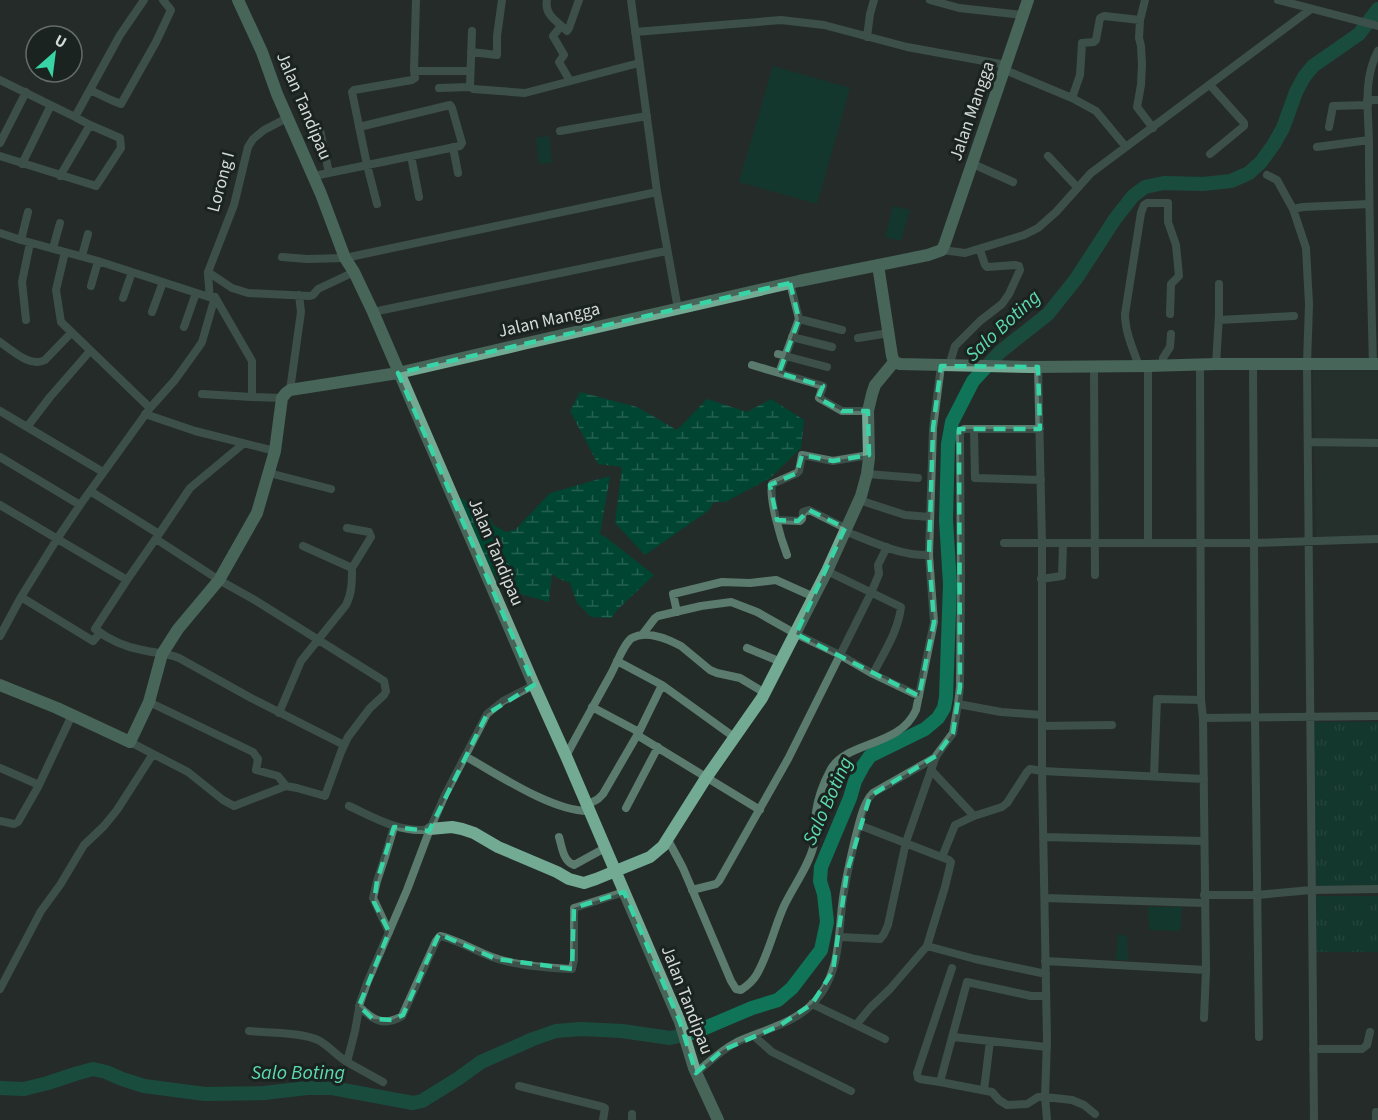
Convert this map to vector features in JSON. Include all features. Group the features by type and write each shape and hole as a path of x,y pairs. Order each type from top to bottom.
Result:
{"street":[{"path":"75,117 120,34 144,0"},
{"path":"90,90 121,104 171,10 163,0"},
{"name":"Jalan Tandipau","path":"238,0 314,176 345,258 373,312 566,756 680,1022 695,1070 718,1120"},
{"path":"377,204 353,91 414,78 416,0"},
{"path":"471,52 497,55 502,0"},
{"path":"546,0 547,13 567,31 579,0"},
{"path":"631,0 657,192 678,309"},
{"path":"867,37 874,0"},
{"path":"930,0 964,9 1023,15"},
{"name":"Jalan Mangga","path":"286,394 399,373 942,250 1028,0"},
{"path":"1145,0 1140,20 1142,64 1137,107 1153,128"},
{"path":"1283,1 1378,26"},
{"path":"942,250 965,253 980,250 1038,228 1056,212 1090,173 1311,9"},
{"path":"1072,99 1080,74 1082,43 1096,40 1100,18 1102,16 1140,20"},
{"path":"635,32 781,20 824,25 907,47 1006,68 1099,113 1126,147"},
{"path":"561,26 553,36 564,55 559,62 570,81"},
{"path":"470,87 472,31"},
{"path":"894,362 1009,367 1375,364 1374,242 1369,204 1367,103 1371,66 1378,51"},
{"path":"439,88 470,87 522,93 639,63"},
{"path":"414,71 470,71"},
{"path":"0,80 120,138 122,148 96,186 0,156"},
{"path":"1210,85 1244,122 1244,126 1210,154"},
{"path":"0,143 26,92"},
{"path":"1329,127 1333,106 1378,100"},
{"path":"22,164 51,105"},
{"path":"314,176 460,146 462,142 450,105 359,127"},
{"path":"560,131 646,116"},
{"name":"Lorong I","path":"208,272 234,205 248,147 253,139 264,130 287,118"},
{"path":"60,176 90,125"},
{"path":"320,130 329,173"},
{"path":"1317,147 1369,140"},
{"path":"453,147 458,173"},
{"path":"411,156 419,198"},
{"path":"1048,156 1077,187"},
{"path":"973,164 1013,182"},
{"path":"1267,175 1277,180 1293,208 1306,248 1310,304 1307,364 1314,1120"},
{"path":"282,257 345,258 657,192"},
{"path":"1148,543 1144,366 1125,322 1141,213 1147,202 1168,203 1168,222 1176,245 1179,276 1171,284 1170,314"},
{"path":"1293,208 1369,204"},
{"path":"21,240 28,212"},
{"path":"53,248 60,223"},
{"path":"0,233 212,297"},
{"path":"82,256 88,234"},
{"path":"26,320 22,282 30,243"},
{"path":"668,840 683,868 731,981 736,989 741,990 757,974 784,905 810,855 814,844 819,798 833,766 848,754 894,734 914,714 934,622 929,555 933,428 955,346 980,321 1002,304 1020,270 1019,266 1015,265 987,267 980,250"},
{"path":"373,312 666,251"},
{"path":"65,252 56,291 60,321 148,411 189,430 275,451"},
{"path":"92,286 98,261"},
{"path":"349,806 394,827 422,830 452,827 462,829 569,879 581,882 591,881 650,857 663,846 706,778 765,693 827,571 859,500 868,465 869,403 873,388 894,362 878,265"},
{"path":"123,298 132,272"},
{"path":"208,272 239,291 299,295 312,295 318,289 354,272"},
{"path":"208,272 212,297 252,362 252,397"},
{"path":"152,312 163,282"},
{"path":"779,373 782,355 799,319 790,284"},
{"path":"1216,364 1219,284"},
{"path":"184,327 196,293"},
{"path":"130,742 149,702 162,654 178,629 219,580 257,513 275,451 286,394 301,312 299,295"},
{"path":"0,636 21,597 80,505 148,411 175,380 198,348 203,338 212,297"},
{"path":"1219,320 1294,316"},
{"path":"799,319 842,330"},
{"path":"0,342 28,360 40,363 71,333"},
{"path":"858,338 889,333"},
{"path":"1163,366 1163,358 1170,347 1171,334"},
{"path":"792,337 832,347"},
{"path":"27,427 90,351"},
{"path":"782,355 827,367"},
{"path":"1200,364 1206,970 1204,1018"},
{"path":"1254,364 1253,543 1259,1036"},
{"path":"752,365 823,386 819,398 842,411 868,411"},
{"path":"1038,367 1047,1120"},
{"path":"1094,367 1095,575"},
{"path":"202,394 252,397 286,394"},
{"path":"0,411 104,472"},
{"path":"840,937 880,939 884,934 906,842 936,756 953,733 960,687 960,432 964,429 1040,429"},
{"path":"974,430 975,478"},
{"path":"1308,442 1378,443"},
{"path":"243,444 188,491 95,629 139,650 171,654 279,713 344,745"},
{"path":"787,555 777,520 771,485 797,474 802,456 868,465 918,478"},
{"path":"0,457 80,505"},
{"path":"269,473 331,489"},
{"path":"960,478 1041,480"},
{"path":"0,686 72,715 130,742 188,772 223,801 234,806 286,786 325,796 344,745 370,708 384,695 386,690 384,681 219,580 90,491"},
{"path":"859,500 905,515 930,517"},
{"path":"0,505 127,580"},
{"path":"777,520 801,521 803,512 808,510 845,530 886,547 907,554 929,555"},
{"path":"279,713 300,663 350,597 352,568 371,534 348,528"},
{"path":"1004,543 1253,543 1378,539"},
{"path":"1041,579 1063,575 1063,544"},
{"path":"303,546 352,568"},
{"path":"692,890 716,884 719,881 788,759 871,593 879,574 878,563 886,547"},
{"path":"827,571 901,608 894,636 873,674"},
{"path":"677,612 673,594 722,582 750,583 776,580 814,597"},
{"path":"21,597 93,641 100,633"},
{"path":"642,635 656,616 732,602 757,612 919,696"},
{"path":"566,756 629,641 642,635 681,646 710,670 740,678 765,693"},
{"path":"747,648 781,662"},
{"path":"617,661 662,685 734,737"},
{"path":"347,1062 359,1006 367,983 430,829 465,756 487,714 503,701 534,685"},
{"path":"465,756 545,800 581,811 588,808 603,794 638,734 662,685"},
{"path":"1154,776 1157,699 1202,700"},
{"path":"149,702 253,752 258,759 256,770 278,776 286,786"},
{"path":"958,704 1001,712 1042,715"},
{"path":"592,707 759,810"},
{"path":"0,821 17,823 39,785 72,715"},
{"path":"1203,718 1378,716"},
{"path":"1042,726 1112,725"},
{"path":"626,808 658,747"},
{"path":"0,989 41,911 84,845 117,810 153,754"},
{"path":"695,1070 736,1043 779,1026 812,1004 822,993 831,977 836,957 845,885 859,825 868,800 873,793 936,756"},
{"path":"0,768 39,785"},
{"path":"942,857 955,825 1004,805 1030,769 1204,779"},
{"path":"931,770 974,816"},
{"path":"856,1025 927,946 951,862 859,825"},
{"path":"389,932 373,898 376,881 386,857 394,827"},
{"path":"559,837 565,859 574,865 605,848"},
{"path":"1044,837 1203,841"},
{"path":"1045,898 1204,899 1311,890 1378,889"},
{"path":"359,1006 368,1016 378,1020 392,1020 402,1016 436,941 441,936 496,959 543,967 572,969 574,908 624,892"},
{"path":"927,946 1046,974"},
{"path":"1045,961 1206,970"},
{"path":"952,968 917,1073 918,1078 994,1093 1007,1106 1027,1104 1038,1097 1045,1097 1072,1100 1084,1105 1095,1114"},
{"path":"940,1082 967,982 1031,996 1046,996"},
{"path":"812,1004 885,1039"},
{"path":"249,1031 314,1038 325,1044 337,1056 382,1082"},
{"path":"1313,1049 1362,1049 1368,1045 1370,1032"},
{"path":"753,1036 772,1052 851,1091"},
{"path":"953,1037 1047,1047"},
{"path":"984,1090 990,1041"},
{"path":"519,1086 603,1107 605,1108 603,1120"}],"highlighted area":[{"path":"790,283 799,319 779,373 823,386 818,398 842,411 868,411 869,455 833,461 802,455 797,473 770,485 777,520 798,521 809,510 845,528 796,634 919,696 934,622 929,555 933,428 941,366 1038,367 1040,429 959,429 960,687 953,733 936,756 870,796 847,872 833,971 812,1004 779,1026 723,1050 696,1073 680,1022 624,892 574,908 572,969 496,959 439,934 403,1015 392,1020 373,1019 359,1006 389,932 374,902 377,881 394,827 429,831 487,714 534,685 398,373"}],"shaded area":[{"path":"1378,369 1378,537 1316,539 1313,370"}],"green space":[{"path":"773,66 850,88 817,204 739,182"},
{"path":"549,136 552,163 539,164 536,138"},
{"path":"893,206 910,210 901,241 885,237"},
{"path":"580,392 637,407 677,430 707,399 747,412 771,399 804,420 801,448 770,478 725,502 714,502 708,511 645,555 615,523 622,467 598,464 570,411"},
{"path":"610,476 600,534 654,575 611,618 591,617 577,603 570,583 557,578 552,573 549,602 520,594 498,581 483,555 457,496 488,514 493,525 506,532 515,530 550,493"},
{"path":"1314,722 1378,722 1378,885 1316,886"},
{"path":"1315,896 1378,896 1378,952 1315,952"},
{"path":"1148,907 1182,907 1180,931 1149,930"},
{"path":"1118,934 1127,936 1128,960 1116,960"}],"waterway":[{"name":"Salo Boting","path":"0,1088 24,1089 93,1069 144,1086 205,1094 332,1088 413,1103 422,1101 481,1062 556,1031 581,1029 622,1031 670,1038 693,1033 752,1008 778,1000 792,988 821,950 827,922 820,881 821,867 863,766 870,756 925,729 938,718 944,708 950,584 946,520 948,444 952,422 973,381 1000,352 1048,314 1076,279 1115,219 1133,196 1145,187 1164,183 1203,184 1231,181 1249,173 1261,162 1283,128 1304,77 1313,66 1359,34 1378,9"}]}
